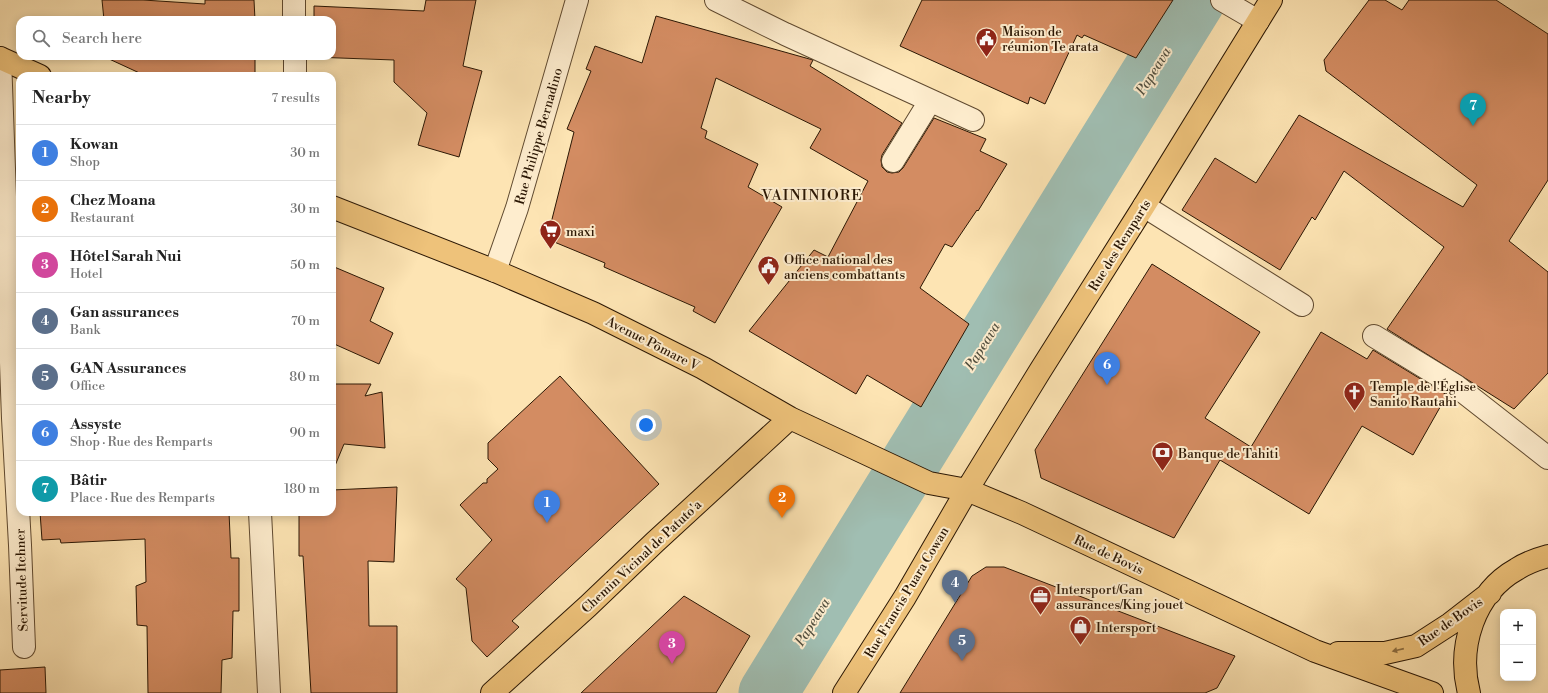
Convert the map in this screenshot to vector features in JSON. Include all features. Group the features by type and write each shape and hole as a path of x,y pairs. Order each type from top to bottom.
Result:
{"main road":[{"name":"Rue des Remparts","path":"967,490 1271,0"},
{"path":"0,58 31,72"},
{"name":"Avenue Pōmare V","path":"336,209 495,270 593,313 703,368 790,418 872,457 929,483 967,490"},
{"name":"Chemin Vicinal de Patuto'a","path":"492,693 790,418"},
{"name":"Rue de Bovis","path":"967,490 1022,513 1315,651 1432,693"},
{"name":"Rue Francis Puara Cowan","path":"844,693 904,597 967,490"},
{"path":"1469,693 1465,662 1466,647 1474,618 1490,593 1502,580 1516,569 1532,561 1548,556"},
{"name":"Rue de Bovis","path":"1315,651 1350,654 1384,653 1416,646 1450,624 1490,593"}],"street":[{"path":"294,0 294,16"},
{"name":"Rue Philippe Bernadino","path":"495,270 517,208 578,0"},
{"path":"716,0 785,34 973,120"},
{"path":"1222,0 1258,21"},
{"name":"Servitude Itchner","path":"0,58 6,418 16,509"},
{"path":"295,60 295,72"},
{"path":"893,161 930,101"},
{"path":"1144,206 1302,305"},
{"path":"1374,336 1456,386 1548,458"},
{"name":"Servitude Itchner","path":"17,516 20,545 24,647"},
{"path":"260,516 269,693"}],"building":[{"path":"102,0 143,0 205,4 205,0 254,0 255,16 104,16"},
{"path":"426,0 476,0 463,66 482,71 459,157 418,145 427,113 394,82 394,60 336,58 336,16 314,16 314,6 424,11"},
{"path":"922,0 1173,0 1136,58 1084,35 1082,38 1077,35 1045,104 1030,97 1028,104 900,46"},
{"path":"1369,0 1385,0 1402,10 1409,0 1496,0 1548,34 1548,180 1509,241 1548,272 1548,373 1514,409 1387,329 1444,247 1344,171 1315,220 1312,217 1280,270 1182,210 1215,158 1256,183 1299,115 1463,207 1477,185 1326,71 1324,60"},
{"path":"656,16 813,60 810,66 902,123 882,155 882,167 887,172 899,172 903,168 934,118 986,139 980,151 1007,164 978,211 977,210 952,247 945,244 920,288 969,324 921,407 867,375 856,394 749,331 814,250 828,257 868,181 810,148 821,129 716,78 701,128 707,131 705,138 758,164 748,187 782,207 715,323 693,311 695,307 604,267 605,263 547,239 574,132 567,129 591,71 586,69 595,46 642,63"},
{"path":"111,60 255,60 255,72 137,72"},
{"path":"1152,264 1260,332 1205,418 1251,447 1321,332 1367,359 1373,350 1447,395 1413,455 1362,426 1309,514 1220,460 1174,538 1041,478 1035,450"},
{"path":"336,268 384,288 370,321 393,333 379,364 336,345"},
{"path":"560,376 659,484 512,621 519,627 487,657 472,641 466,588 456,579 492,540 460,505 483,483 487,483 487,479 498,469 488,459 488,443"},
{"path":"336,384 371,384 365,396 382,392 385,448 344,444 336,463"},
{"path":"397,487 394,562 368,561 369,626 397,626 397,693 311,693 303,556 299,556 299,516 336,516 336,490"},
{"path":"40,516 229,516 231,558 239,558 239,611 233,611 232,658 222,660 221,693 148,693 147,626 137,625 136,586 146,582 145,539 61,543 60,539 42,540"},
{"name":"Intersport/Gan assurances/King jouet","path":"986,567 1004,567 1235,656 1217,688 1205,693 900,693 972,576"},
{"path":"684,596 750,636 716,693 581,693"},
{"path":"45,667 46,693 0,693 0,670"}],"waterway":[{"name":"Papeava","path":"768,693 1196,0"}],"place":[{"name":"Maison de réunion Te arata","path":"987,58"},
{"name":"Bâtir","path":"1473,126"},
{"name":"maxi","path":"551,250"},
{"name":"Office national des anciens combattants","path":"768,286"},
{"name":"Assyste","path":"1107,385"},
{"name":"Temple de l'Église Sanito Rautahi","path":"1355,412"},
{"name":"Banque de Tahiti","path":"1162,472"},
{"name":"Chez Moana","path":"782,518"},
{"name":"Kowan","path":"547,523"},
{"name":"Gan assurances","path":"955,603"},
{"name":"Intersport/Gan assurances/King jouet","path":"1040,616"},
{"name":"Intersport","path":"1081,646"},
{"name":"GAN Assurances","path":"962,661"},
{"name":"Hôtel Sarah Nui","path":"672,664"}],"district":[{"name":"VAININIORE","path":"812,195"}]}
